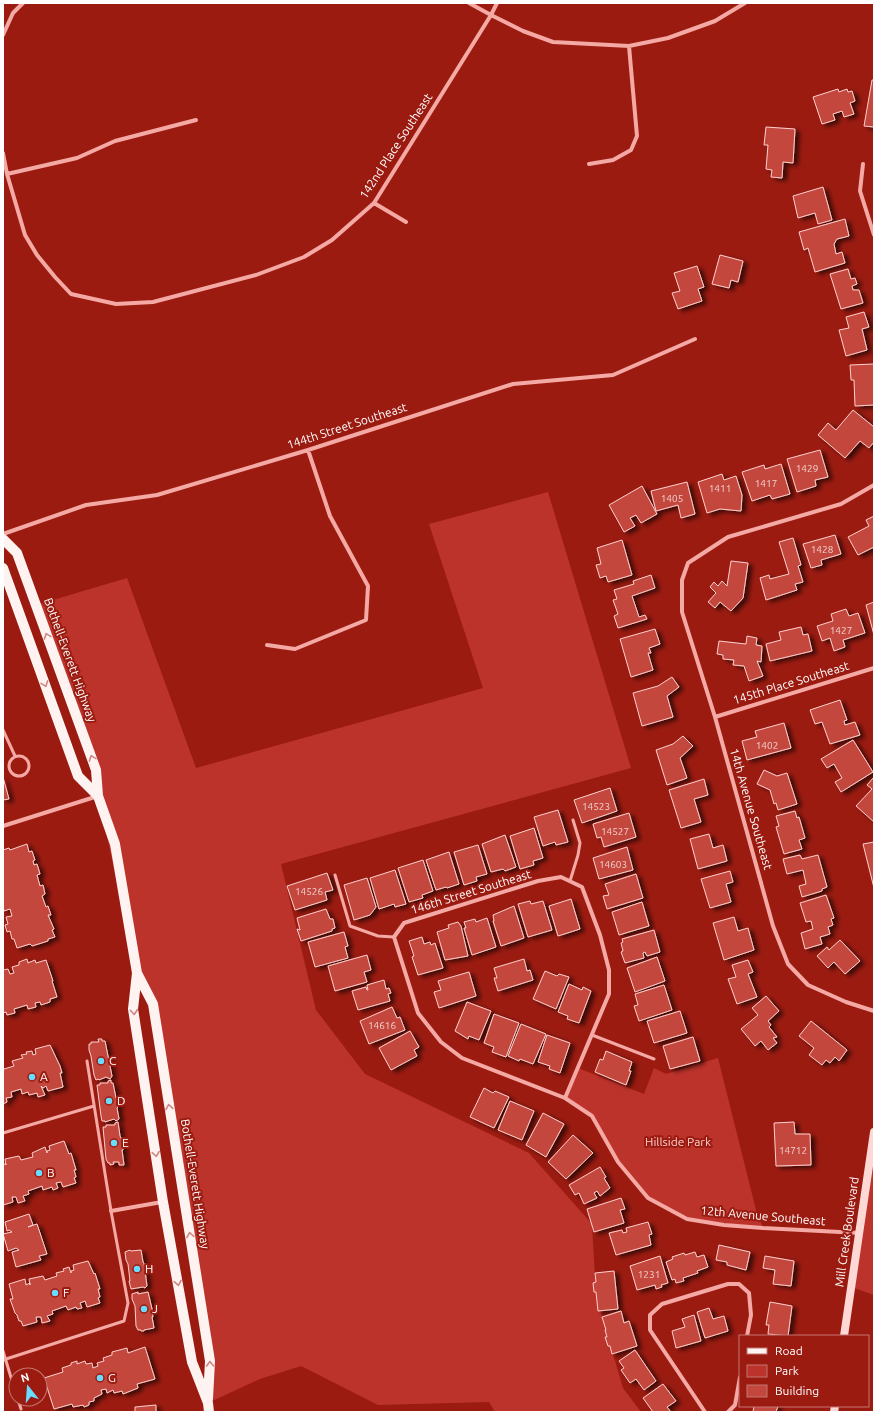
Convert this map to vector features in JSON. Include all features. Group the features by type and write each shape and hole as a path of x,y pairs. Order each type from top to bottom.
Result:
{"main road":[{"name":"Bothell-Everett Highway","path":"3,539 17,553 96,770 98,796 115,844 137,973 133,1009 163,1202 192,1362 208,1407"},
{"name":"Bothell-Everett Highway","path":"3,568 78,776 98,796"},
{"name":"Bothell-Everett Highway","path":"137,973 153,1004 210,1361 208,1407"}],"street":[{"path":"3,36 13,13 23,3"},
{"path":"469,3 523,31 553,42 629,46 668,38 715,21 745,3"},
{"name":"142nd Place Southeast","path":"3,153 7,174 25,235 37,255 71,294 116,304 153,302 256,275 304,257 332,240 374,203 497,3"},
{"path":"589,164 613,160 631,150 637,136 629,46"},
{"path":"7,174 76,158 114,141 196,120"},
{"path":"863,164 860,191 874,235"},
{"path":"374,203 406,222"},
{"name":"144th Street Southeast","path":"3,534 86,505 156,495 308,450 513,384 613,375 696,339"},
{"path":"267,645 295,649 366,620 368,586 330,516 308,450"},
{"name":"14th Avenue Southeast","path":"874,485 841,504 728,537 688,563 682,580 682,612 715,717 773,926 788,964 808,985 846,1002 874,1011"},
{"name":"145th Place Southeast","path":"715,717 874,670"},
{"path":"3,826 98,796"},
{"name":"146th Street Southeast","path":"394,937 404,923 538,881 561,877 570,881"},
{"path":"565,1098 609,994 609,970 600,934 582,887 570,881"},
{"name":"12th Avenue Southeast","path":"394,937 418,1013 441,1042 462,1058 565,1098 592,1116 618,1162 648,1198 687,1219 724,1225 859,1233"},
{"name":"Mill Creek Boulevard","path":"844,1335 874,1132"},
{"path":"111,1211 163,1202"},
{"path":"706,1412 650,1330 650,1314 662,1304 728,1284 739,1284 749,1293 751,1315 747,1335"},
{"path":"728,1412 735,1405 739,1383"}],"lane":[{"path":"3,730 15,756"},
{"path":"15,756 21,756 29,762 29,769 25,774 18,776 10,771 9,764 15,756"},
{"path":"570,881 580,843 572,820"},
{"path":"335,875 350,926 378,936 394,937"},
{"path":"592,1035 654,1059"},
{"path":"4,1360 124,1321 128,1303 111,1211 87,1061"},
{"path":"3,1133 94,1106"},
{"path":"3,1351 8,1371"}],"green space":[{"path":"548,492 631,768 281,864 316,1010 365,1074 529,1153 592,1224 596,1296 623,1388 641,1412 495,1412 489,1402 378,1405 301,1366 260,1379 208,1403 210,1361 153,1004 137,973 98,796 96,770 36,605 127,578 196,768 483,688 429,524"},
{"name":"Hillside Park","path":"718,1058 756,1210 763,1228 687,1219 648,1198 618,1162 592,1116 565,1098 578,1068 644,1094 654,1068 666,1074"},
{"path":"874,1133 874,1295 851,1287"}],"building":[{"path":"872,80 874,80 874,127 864,126"},
{"path":"838,89 839,92 847,89 848,92 852,91 855,101 850,103 854,114 844,117 842,111 833,114 835,120 822,124 813,97"},
{"path":"766,127 795,129 793,163 783,162 782,178 771,177 772,170 766,169 768,145 764,145"},
{"path":"823,187 832,220 818,224 815,213 798,218 793,196"},
{"path":"845,219 849,236 837,239 834,244 836,254 842,252 845,263 815,272 808,248 804,250 799,232"},
{"path":"720,255 743,261 738,282 731,280 729,288 712,284"},
{"path":"697,266 704,287 698,289 702,301 678,309 672,293 680,291 674,273"},
{"path":"848,269 851,279 855,278 857,284 852,286 853,290 859,290 863,303 841,309 830,274"},
{"path":"864,312 869,327 862,329 867,350 846,356 839,330 849,328 846,317"},
{"path":"874,364 874,405 855,406 854,380 851,380 850,365"},
{"path":"853,410 874,427 874,442 869,448 860,441 845,458 818,435 828,423 836,430"},
{"path":"820,450 828,477 815,480 816,486 797,492 787,459"},
{"path":"781,464 790,494 772,499 770,495 752,501 742,472 764,465 765,469"},
{"path":"722,474 724,480 736,476 742,495 741,511 720,509 707,513 698,482"},
{"path":"687,482 695,514 681,518 678,505 656,511 651,491"},
{"path":"642,486 657,514 641,523 636,515 630,518 635,526 624,532 609,505"},
{"path":"874,516 874,547 858,555 848,537 869,526 866,520"},
{"path":"835,535 841,554 821,560 822,565 811,568 803,544"},
{"path":"793,538 801,565 798,566 803,582 795,584 797,590 766,600 760,578 769,575 770,579 789,574 779,542"},
{"path":"622,540 632,575 608,582 606,576 600,578 596,565 601,564 597,548"},
{"path":"731,561 748,563 743,598 731,611 720,602 715,608 708,602 716,593 710,587 714,582 718,586 722,581 727,586"},
{"path":"651,575 655,588 632,596 639,617 645,615 647,619 618,628 614,616 618,614 613,600 617,599 614,590 634,584 633,581"},
{"path":"874,602 874,635 866,605"},
{"path":"846,609 849,616 858,613 865,633 843,640 845,647 834,651 830,638 822,641 817,626 833,621 831,614"},
{"path":"801,627 803,635 808,634 812,651 770,661 766,644 781,640 779,632"},
{"path":"655,629 660,644 649,648 651,653 648,653 653,670 631,677 620,639"},
{"path":"747,636 757,638 756,645 762,646 761,662 757,661 763,676 749,681 744,666 733,665 734,660 723,659 723,655 717,654 719,641 746,644"},
{"path":"672,677 679,687 667,696 673,717 642,726 633,693 658,686"},
{"path":"840,700 847,720 844,721 845,725 855,722 860,735 830,744 822,722 815,724 810,710"},
{"path":"784,723 791,748 747,760 742,741 757,737 755,731"},
{"path":"683,736 693,746 680,758 687,778 667,785 656,750 673,744"},
{"path":"853,740 873,772 841,792 835,782 842,778 834,764 827,768 821,759"},
{"path":"764,770 777,776 787,773 797,804 778,810 776,803 774,804 770,790 757,784"},
{"path":"3,777 9,799 3,800"},
{"path":"874,777 874,822 856,806 872,789 867,785"},
{"path":"704,779 708,795 694,799 701,822 681,828 669,790"},
{"path":"610,788 617,811 582,823 574,800"},
{"path":"558,810 568,842 556,845 555,842 543,846 534,817"},
{"path":"795,811 797,818 799,817 805,838 799,840 802,849 784,854 776,827 779,826 776,816"},
{"path":"629,813 636,837 604,847 601,837 597,838 593,824"},
{"path":"534,828 543,858 533,861 534,865 520,869 510,836"},
{"path":"709,834 713,848 723,845 727,861 698,869 690,839"},
{"path":"505,835 516,867 505,871 503,869 491,872 482,844"},
{"path":"874,842 874,888 863,844"},
{"path":"27,844 29,852 32,851 35,860 33,861 34,865 37,864 40,874 37,875 40,886 43,885 45,894 42,896 51,915 48,915 54,929 52,930 55,937 32,946 30,944 17,948 10,931 7,932 5,925 8,924 6,917 12,916 10,909 4,911 3,906 3,850 9,848 10,850"},
{"path":"478,845 487,874 476,877 477,881 464,885 454,852"},
{"path":"627,847 633,870 599,879 593,858"},
{"path":"449,852 459,884 436,890 426,860"},
{"path":"800,855 802,859 818,855 827,887 822,889 822,891 802,897 799,886 806,884 803,870 787,874 783,859"},
{"path":"423,860 433,891 422,895 423,898 409,902 398,868"},
{"path":"395,870 406,904 395,907 394,904 379,909 370,878"},
{"path":"730,871 733,882 726,884 731,902 710,908 701,879"},
{"path":"327,873 333,890 325,892 327,900 295,910 287,886"},
{"path":"636,874 643,898 607,909 603,896 609,895 605,884"},
{"path":"367,878 376,907 370,915 354,920 344,885"},
{"path":"826,895 834,918 831,919 833,925 828,927 830,934 820,937 822,944 805,949 801,933 813,929 811,921 806,922 800,903"},
{"path":"571,899 580,929 558,936 549,906"},
{"path":"530,901 531,904 543,901 552,930 528,937 518,904"},
{"path":"642,902 649,926 619,935 612,912"},
{"path":"514,906 524,938 501,946 493,921 493,915"},
{"path":"326,909 330,919 333,919 335,928 332,929 332,931 301,941 297,929 300,930 297,918"},
{"path":"734,917 738,931 748,928 754,950 724,960 713,923"},
{"path":"487,918 496,947 472,955 464,928 466,928 464,922 475,919 476,922"},
{"path":"458,922 461,926 468,956 445,960 437,932 449,928 448,925"},
{"path":"654,930 660,952 647,956 645,952 643,953 644,958 625,963 621,952 623,951 621,943 623,942 622,939"},
{"path":"344,932 348,946 345,947 348,958 315,967 308,942"},
{"path":"422,937 424,944 430,942 431,945 435,943 443,968 418,975 409,941"},
{"path":"840,940 860,961 845,974 834,962 828,968 817,956 827,947 829,950"},
{"path":"367,955 371,970 364,972 367,982 335,991 328,966"},
{"path":"657,957 665,981 635,992 627,968"},
{"path":"27,959 28,963 35,960 36,963 46,960 57,997 50,999 50,1002 41,1005 40,1002 35,1003 36,1007 28,1009 27,1005 14,1009 15,1013 7,1015 6,1012 3,1013 3,970 8,969 10,974 14,973 12,967 19,965 19,962"},
{"path":"524,959 527,971 530,970 533,980 498,991 494,978 497,978 494,968"},
{"path":"748,960 753,972 748,974 757,997 737,1004 728,979 736,977 732,965"},
{"path":"545,971 557,976 559,974 569,977 556,1009 533,999"},
{"path":"469,972 476,996 439,1008 434,992 441,990 438,981"},
{"path":"384,980 386,989 389,988 391,993 388,994 390,1001 358,1010 352,991 366,987 368,990 367,985"},
{"path":"569,984 582,990 583,987 591,991 579,1023 567,1019 568,1016 558,1012"},
{"path":"664,985 672,1010 639,1021 634,1006 638,1005 635,994"},
{"path":"766,996 779,1011 768,1021 771,1025 769,1027 777,1037 773,1038 777,1043 768,1050 761,1041 755,1046 741,1029 758,1015 752,1008"},
{"path":"467,1002 491,1011 479,1040 469,1036 468,1039 455,1031"},
{"path":"392,1007 397,1018 400,1017 405,1030 369,1044 360,1021"},
{"path":"680,1011 687,1033 654,1043 647,1021"},
{"path":"494,1014 519,1023 506,1057 492,1052 494,1047 484,1043"},
{"path":"811,1021 847,1050 839,1061 835,1057 830,1063 826,1060 822,1065 809,1055 814,1048 799,1036"},
{"path":"521,1024 546,1034 533,1064 520,1059 519,1061 508,1056"},
{"path":"410,1031 419,1047 414,1050 417,1056 391,1070 379,1048"},
{"path":"547,1035 570,1043 560,1073 549,1069 550,1066 538,1062"},
{"path":"693,1037 700,1061 670,1069 663,1046"},
{"name":"C","path":"98,1039 105,1041 112,1076 110,1079 106,1077 96,1080 94,1075 89,1044 91,1044 91,1042 99,1042"},
{"name":"A","path":"50,1045 60,1066 63,1087 48,1091 46,1086 43,1088 41,1086 45,1095 38,1097 37,1093 29,1095 28,1092 22,1094 21,1089 11,1092 12,1097 6,1098 7,1102 3,1104 3,1067 4,1069 14,1066 12,1061 23,1058 21,1055 27,1054 26,1052 32,1051 33,1055 36,1054 35,1049"},
{"path":"606,1051 632,1062 629,1071 631,1071 626,1085 595,1072 600,1059 603,1060"},
{"name":"D","path":"111,1080 117,1098 119,1119 116,1121 114,1119 105,1122 102,1121 97,1085 100,1085 100,1083 108,1083 108,1081"},
{"path":"484,1088 493,1093 495,1091 509,1097 494,1128 470,1117"},
{"path":"510,1101 534,1111 522,1140 498,1130"},
{"path":"543,1113 564,1124 546,1157 526,1145"},
{"name":"E","path":"118,1122 122,1140 124,1165 119,1165 119,1162 113,1162 114,1164 110,1165 106,1159 103,1127 106,1127 106,1125 115,1125 115,1123"},
{"path":"794,1122 795,1134 810,1134 811,1165 776,1166 774,1123"},
{"path":"573,1135 593,1153 566,1179 548,1162"},
{"name":"B","path":"64,1141 69,1154 71,1153 76,1170 74,1170 76,1177 74,1178 76,1183 63,1187 61,1182 56,1183 58,1188 53,1190 52,1187 43,1190 42,1186 28,1191 29,1194 23,1196 25,1201 18,1203 16,1197 12,1197 13,1202 3,1205 3,1164 6,1164 5,1159 19,1156 21,1160 33,1157 32,1153 45,1147 47,1153 47,1151 50,1150 49,1146"},
{"path":"600,1167 610,1188 600,1196 597,1191 594,1193 597,1198 584,1204 579,1193 575,1195 569,1185"},
{"path":"621,1198 625,1209 620,1210 624,1223 594,1232 587,1209"},
{"path":"29,1214 33,1225 28,1227 37,1224 47,1254 39,1256 41,1260 16,1267 12,1252 19,1250 16,1248 8,1251 3,1234 12,1232 9,1230 7,1231 5,1222"},
{"path":"648,1222 652,1234 649,1235 651,1245 616,1255 609,1233 622,1230 623,1233 627,1232 626,1228"},
{"path":"719,1245 750,1252 746,1270 727,1265 727,1262 716,1260"},
{"name":"H","path":"130,1250 141,1250 147,1286 145,1288 131,1289 125,1252"},
{"path":"695,1252 697,1257 704,1255 708,1267 697,1271 698,1273 683,1278 684,1281 676,1283 675,1279 672,1280 666,1262 673,1259 672,1257 684,1253 685,1255"},
{"path":"660,1256 668,1283 661,1285 662,1287 656,1289 655,1285 637,1290 630,1266"},
{"path":"765,1256 794,1261 791,1286 773,1284 775,1270 763,1268"},
{"name":"F","path":"88,1261 94,1274 95,1273 100,1289 98,1289 100,1297 98,1298 100,1303 87,1307 85,1301 80,1303 82,1308 77,1309 76,1307 68,1310 66,1306 52,1311 53,1314 47,1316 50,1321 42,1323 41,1317 36,1317 37,1322 23,1326 15,1313 10,1299 13,1299 9,1284 25,1279 26,1285 30,1283 29,1279 43,1276 45,1280 57,1276 56,1273 64,1271 63,1269 69,1267 71,1273 71,1271 74,1270 73,1265"},
{"path":"614,1271 618,1309 598,1311 596,1292 594,1292 593,1283 596,1282 595,1273"},
{"name":"J","path":"138,1292 138,1294 148,1292 153,1313 152,1312 154,1328 144,1331 138,1330 136,1326 135,1306 132,1299 132,1294"},
{"path":"770,1302 792,1306 788,1335 768,1334 769,1325 766,1325"},
{"path":"709,1308 713,1319 724,1316 728,1331 705,1338 697,1312"},
{"path":"621,1311 624,1323 629,1321 637,1346 612,1354 605,1337 607,1337 606,1330 602,1317"},
{"path":"694,1315 701,1341 676,1348 672,1331 685,1327 682,1319"},
{"name":"G","path":"145,1347 155,1379 137,1384 138,1388 123,1394 122,1391 114,1393 113,1390 107,1393 106,1389 101,1390 102,1394 94,1398 94,1401 89,1402 89,1405 84,1407 83,1405 73,1407 72,1404 54,1409 48,1390 48,1377 63,1372 62,1368 77,1361 77,1364 85,1361 86,1364 92,1363 93,1368 98,1366 97,1363 104,1361 103,1358 112,1355 112,1352 127,1348 128,1353"},
{"path":"635,1350 656,1381 644,1390 636,1379 630,1383 621,1370 624,1368 619,1361"},
{"path":"663,1384 676,1401 667,1407 671,1412 653,1412 643,1398"},
{"path":"156,1405 156,1412 135,1412 135,1407"},
{"path":"754,1407 778,1407 776,1412 753,1412"}],"place":[{"name":"C","path":"101,1061"},
{"name":"A","path":"32,1077"},
{"name":"D","path":"109,1101"},
{"name":"E","path":"114,1143"},
{"name":"B","path":"39,1173"},
{"name":"H","path":"137,1269"},
{"name":"F","path":"55,1293"},
{"name":"J","path":"144,1309"},
{"name":"G","path":"100,1378"}]}
